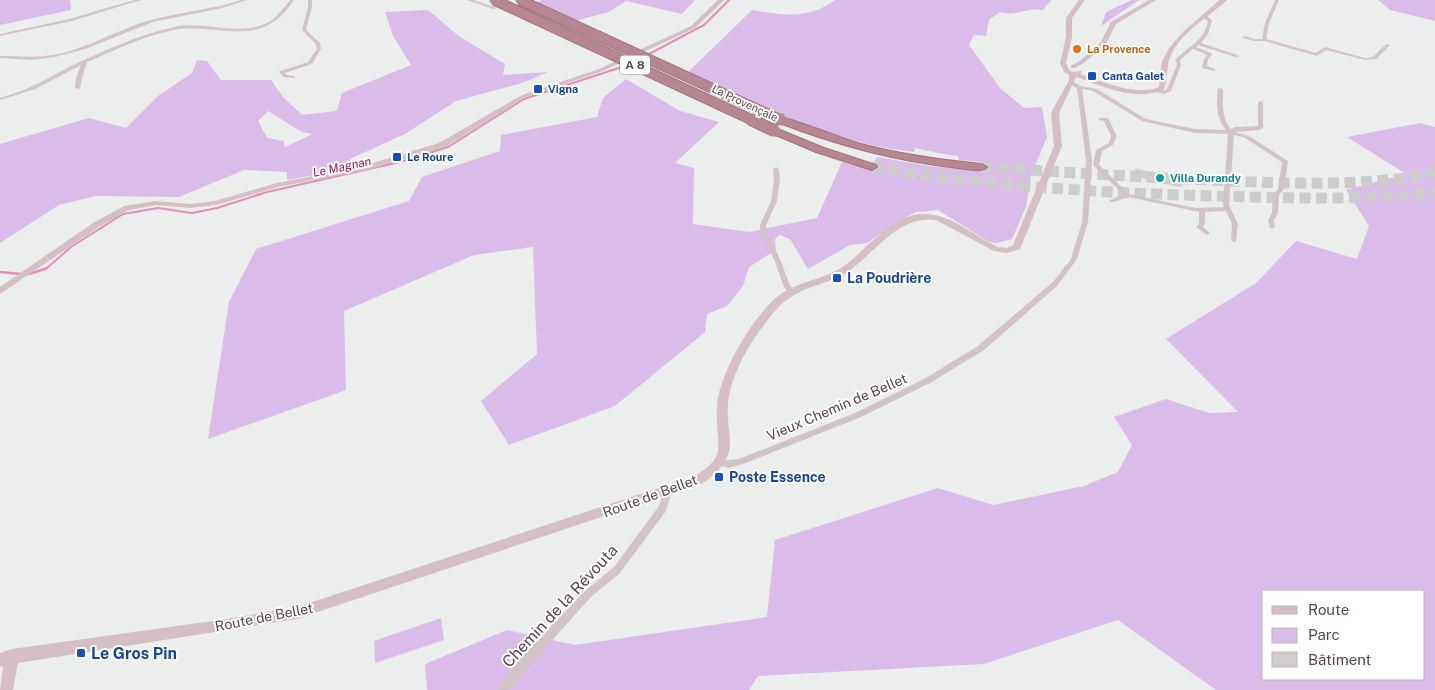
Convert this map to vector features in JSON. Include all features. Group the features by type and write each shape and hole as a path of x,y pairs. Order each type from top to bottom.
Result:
{"highway":[{"name":"La Provençale","path":"520,0 781,120 828,138 884,154 982,167"},
{"name":"La Provençale","path":"495,4 775,131 820,150 872,167"}],"street":[{"path":"0,35 70,20 139,0"},
{"path":"0,56 42,58 52,56 137,26 191,12 221,8 245,0"},
{"path":"1,99 33,88 86,61 143,37 176,28 245,28 260,26 278,16 292,0"},
{"path":"293,76 285,76 282,72 310,63 319,49 318,44 304,30 310,8 310,0"},
{"path":"470,0 495,4"},
{"path":"0,290 96,225 112,215 132,207 156,204 190,206 216,203 277,185 364,168 442,145 524,96 600,70 693,27 720,0"},
{"path":"1082,0 1070,14 1069,36 1063,63 1073,74 1079,87 1091,87 1144,120 1195,131 1231,132 1247,137 1286,162 1281,189 1275,198 1275,213 1271,220 1272,227"},
{"path":"721,463 725,444 722,419 723,400 732,369 764,318 781,299 792,292 842,272 902,223 918,217 936,217 948,221 998,251 1010,251 1018,247 1058,146 1054,118 1073,74 1083,61 1104,43 1113,24 1153,0"},
{"path":"1158,92 1162,88 1168,53 1203,16 1224,0"},
{"path":"1264,40 1267,22 1277,0"},
{"path":"1073,74 1134,92 1164,92 1169,90 1178,65 1177,60 1199,44 1209,30 1210,21 1203,16"},
{"path":"1245,37 1264,40 1315,55 1325,48 1365,59 1374,58 1388,45"},
{"path":"1199,44 1238,56"},
{"path":"1194,48 1209,53 1210,55 1206,59 1204,67 1213,70"},
{"path":"78,88 79,78 86,61"},
{"name":"Vieux Chemin de Bellet","path":"721,463 740,462 825,429 918,386 981,348 1054,284 1074,259 1085,222 1089,160 1079,87"},
{"path":"1220,90 1220,114 1226,128 1231,132"},
{"path":"1231,132 1235,129 1259,128 1261,126 1261,102"},
{"path":"1100,119 1106,119 1114,136 1111,144 1099,150 1096,165 1127,195 1189,209 1227,209"},
{"path":"1231,132 1226,205 1235,224 1234,240"},
{"path":"776,169 777,179 774,201 763,225 763,232 777,259 787,286 792,292"},
{"path":"1112,201 1127,195"},
{"path":"1202,210 1202,223 1199,227 1207,233"},
{"name":"Route de Bellet","path":"6,658 297,613 668,491 699,480 712,472 721,463"},
{"name":"Chemin de la Révouta","path":"504,690 535,651 588,594 617,570 663,508 668,491"},
{"path":"5,685 6,658"}],"green space":[{"path":"0,0 70,0 71,10 0,25"},
{"path":"542,0 695,0 682,14 626,1 609,12 575,21 536,3"},
{"path":"835,0 1051,0 1043,10 1037,9 1011,13 1000,12 989,20 986,36 974,35 969,45 1000,88 1024,108 1042,107 1047,137 1031,175 1026,207 1012,239 997,243 989,242 938,210 916,212 897,222 867,243 850,245 808,269 790,239 780,235 775,239 776,250 749,267 743,286 727,306 707,314 705,332 615,406 509,445 481,401 537,354 533,247 474,255 344,311 346,390 208,439 229,302 256,249 409,201 422,177 500,151 501,135 597,117 603,98 626,79 680,111 719,122 675,163 694,168 693,224 749,232 817,218 842,162 872,170 877,167 874,163 877,157 934,167 985,169 983,162 959,160 958,156 915,148 914,152 883,147 825,132 797,122 687,73 752,10 785,14 805,13 815,11"},
{"path":"1132,0 1139,0 1101,26 1106,12"},
{"path":"1378,0 1435,0 1435,21 1390,10"},
{"path":"428,10 460,37 505,64 503,75 548,72 522,83 456,101 405,134 350,159 353,168 287,180 287,172 244,170 179,197 96,196 59,205 0,243 0,144 89,118 126,128 158,96 192,73 197,60 207,61 221,80 271,80 283,97 302,115 337,111 342,93 411,65 393,36 385,12","holes":["268,111 302,132 313,134 285,147 284,141 267,138 258,121"]},
{"path":"1420,123 1435,127 1435,690 1216,690 1118,620 984,664 758,676 749,690 427,690 425,664 507,630 575,645 767,617 775,540 938,488 993,505 1084,486 1118,472 1132,445 1114,417 1166,399 1209,413 1238,412 1166,339 1256,283 1296,241 1357,259 1369,226 1346,190 1406,174 1347,137"},
{"path":"441,618 444,640 375,663 374,641"}],"building":[{"name":"Villa Durandy","path":"1135,169 1181,179 1181,187 1134,176"}],"waterway":[{"name":"Le Magnan","path":"647,55 704,25 729,0"},
{"name":"Le Magnan","path":"41,270 47,268 71,247 123,214 158,208 192,213 217,208 267,192 400,162 448,147 524,99 628,65"},
{"name":"Le Magnan","path":"29,274 45,269"},
{"name":"Le Magnan","path":"0,272 21,274"}],"tunnel":[{"path":"872,167 1000,184 1129,193 1325,198 1380,197 1435,192"},
{"path":"982,167 1169,178 1308,183 1359,182 1435,173"}],"place":[{"name":"La Provence","path":"1077,49"},
{"name":"Canta Galet","path":"1092,76"},
{"name":"Vigna","path":"538,89"},
{"name":"Le Roure","path":"397,157"},
{"name":"Villa Durandy","path":"1160,178"},
{"name":"La Poudrière","path":"837,278"},
{"name":"Poste Essence","path":"719,477"},
{"name":"Le Gros Pin","path":"81,653"}]}
